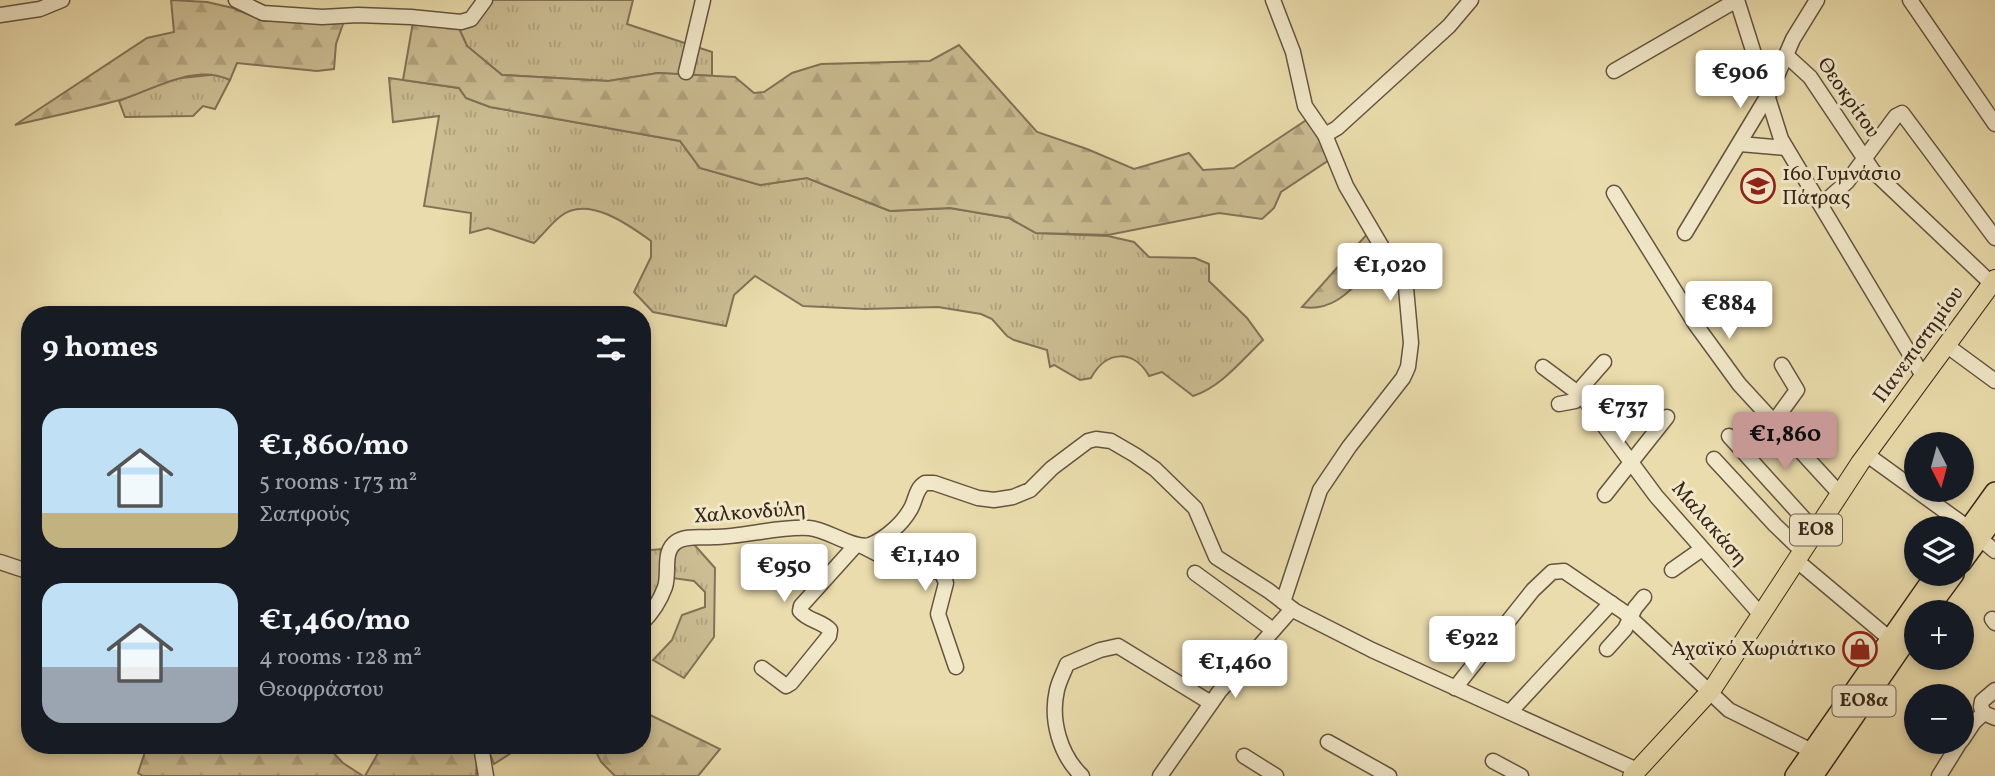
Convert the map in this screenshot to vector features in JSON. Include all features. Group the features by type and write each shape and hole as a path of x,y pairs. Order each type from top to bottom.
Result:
{"highway":[{"path":"1974,528 1995,492"},
{"path":"1974,532 1995,517"},
{"name":"ΕΟ8α","path":"1795,776 1928,586"},
{"name":"ΕΟ8α","path":"1812,776 1904,643"}],"main road":[{"name":"Πανεπιστημίου","path":"1634,773 1709,693 1866,454 1993,281"}],"street":[{"path":"0,15 40,9 62,0"},
{"path":"236,0 263,13 322,17 411,17 461,22 471,19 485,0"},
{"path":"686,72 703,0"},
{"path":"1160,776 1210,703 1273,630 1287,606 1320,490 1349,447 1403,378 1410,355 1406,288 1346,186 1325,135 1303,102 1295,57 1273,0"},
{"path":"1325,135 1337,128 1449,26 1471,0"},
{"path":"1614,71 1737,0 1776,126 1786,148 1923,376"},
{"path":"1685,233 1767,97 1795,35 1817,0"},
{"path":"1910,0 1995,124"},
{"name":"Θεοκρίτου","path":"1787,56 1810,77 1877,175 1993,281"},
{"path":"1821,205 1836,193 1896,116 1904,113 1995,237"},
{"path":"1740,144 1786,148"},
{"path":"1614,193 1702,333 1745,392 1840,494"},
{"path":"1946,345 1995,381"},
{"path":"1559,404 1575,401 1604,362"},
{"path":"1773,423 1797,390 1783,365"},
{"name":"Μαλακάση","path":"1543,367 1579,393 1660,502 1761,615"},
{"path":"1605,495 1667,417"},
{"path":"1729,436 1815,531"},
{"path":"762,668 786,686 790,683 830,630 804,616 800,611 801,606 859,546 879,540 898,525 911,510 918,490 925,483 934,483 978,498 994,500 1013,497 1030,489 1082,445 1093,439 1101,439 1124,447 1160,474 1197,510 1216,557 1287,606 1372,650 1510,712 1634,773"},
{"path":"1866,454 1946,516"},
{"path":"1714,459 1799,555 1890,639"},
{"name":"Χαλκονδύλη","path":"651,613 665,586 669,551 672,545 684,538 734,537 809,528 833,535 895,563 942,573 946,583 938,614 956,667"},
{"path":"1974,538 1995,551"},
{"path":"1672,570 1702,549"},
{"path":"0,562 21,569"},
{"path":"1455,688 1525,600 1545,578 1559,570 1571,575 1631,618 1709,693 1739,716 1812,751"},
{"path":"1195,573 1273,630"},
{"path":"1607,649 1622,633 1644,597"},
{"path":"1510,712 1611,603"},
{"path":"1082,776 1070,766 1055,727 1057,690 1067,664 1100,650 1118,646 1210,703"},
{"path":"1987,712 1982,701 1995,690"},
{"path":"1328,742 1389,776"},
{"path":"482,754 486,776"},
{"path":"1939,776 1953,754"},
{"path":"1244,756 1276,776"},
{"path":"1493,761 1521,776"}],"green space":[{"path":"171,0 207,2 233,8 264,21 344,21 336,44 334,69 317,71 237,63 230,80 216,75 187,76 116,101 15,125 147,38 174,32"},
{"path":"489,0 633,0 627,24 712,52 712,76 658,73 609,81 502,75 467,46 457,24"},
{"path":"413,22 457,24 467,46 502,75 608,81 658,73 735,77 754,93 764,92 792,73 821,64 930,61 959,45 1037,132 1134,169 1189,153 1203,170 1234,168 1308,119 1323,142 1329,160 1281,192 1274,208 1262,219 1219,213 1108,235 1036,233 1009,218 950,208 890,211 807,178 760,185 700,168 680,141 490,107 466,98 459,88 403,80"},
{"path":"219,74 230,80 215,109 203,106 193,116 125,117 119,101 172,79"},
{"path":"389,78 459,88 466,98 490,107 680,141 700,168 760,185 807,178 890,211 950,208 1009,218 1036,233 1108,236 1134,242 1149,257 1195,258 1209,264 1209,281 1247,318 1263,340 1222,380 1193,396 1162,372 1149,376 1143,367 1128,357 1112,358 1104,362 1091,378 1080,380 1054,365 1050,367 1047,350 1014,340 992,319 981,314 938,307 865,309 803,306 755,276 734,295 726,326 653,312 651,306 647,306 634,292 651,257 651,241 608,215 583,209 572,210 561,216 534,243 488,228 470,233 471,213 424,206 439,116 393,122"},
{"path":"1368,233 1380,261 1336,301 1314,308 1302,307"},
{"path":"690,540 715,568 714,637 684,678 653,660 672,640 682,615 705,607 705,592 694,581 672,578 675,549"},
{"path":"661,549 663,578 651,600 651,550"},
{"path":"651,715 720,749 698,776 615,776 597,754 651,754"},
{"path":"144,754 335,754 363,776 143,776 138,773"},
{"path":"377,754 477,754 476,776 365,776"},
{"path":"490,754 510,754 494,764"}],"place":[{"name":"16ο Γυμνάσιο Πάτρας","path":"1758,186"},
{"name":"Αχαϊκό Χωριάτικο","path":"1860,649"}]}
